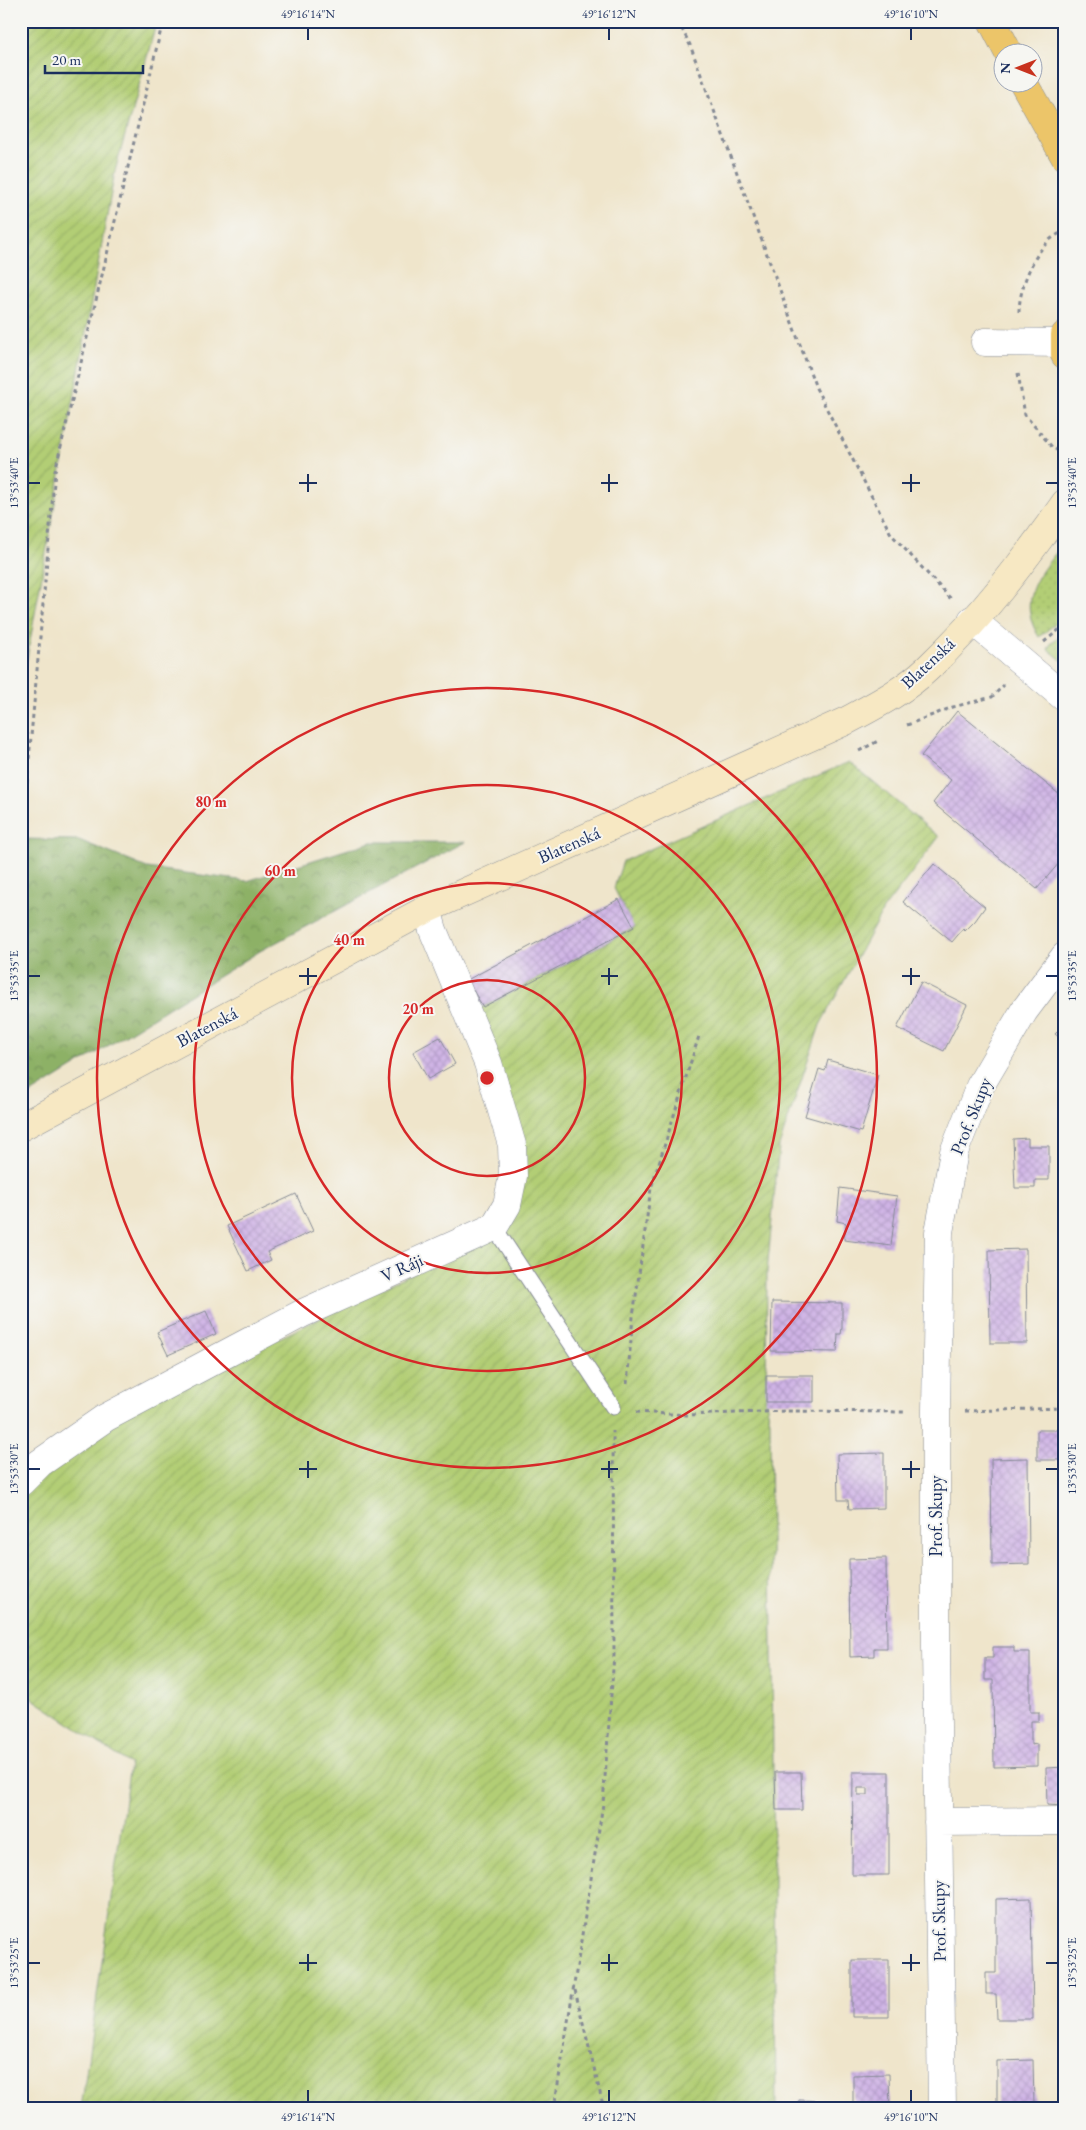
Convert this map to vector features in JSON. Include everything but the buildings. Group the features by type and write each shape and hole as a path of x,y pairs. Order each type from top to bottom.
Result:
{"main road":[{"path":"992,21 1003,42"},
{"path":"1029,92 1065,158"}],"street":[{"path":"985,342 1064,344"},
{"name":"Blatenská","path":"21,1127 427,909 848,720 889,697 928,669 1021,564 1065,503"},
{"path":"972,620 1065,698"},
{"path":"427,909 433,930 488,1063 512,1145 513,1176 507,1205 494,1227"},
{"name":"Prof. Skupy","path":"942,2109 938,1822 936,1412 939,1232 954,1152 980,1086 1024,1011 1065,956"},
{"name":"V Ráji","path":"21,1482 40,1463 105,1418 303,1313 494,1227"},
{"path":"938,1822 1065,1821"}],"lane":[{"path":"494,1227 612,1407"}],"path":[{"path":"21,822 24,814 55,471 119,196 163,21"},
{"path":"678,21 690,45 816,388 892,534 936,585 972,620"},
{"path":"554,2109 603,1804 614,1656 612,1407 627,1384 633,1317 651,1188 699,1036"},
{"path":"612,1407 644,1414 687,1415 786,1412 936,1412 1065,1408"},
{"path":"575,1987 604,2109"}],"green space":[{"path":"21,21 157,21 115,171 21,691"},
{"path":"1065,542 1065,616 1039,637 1032,623 1029,610 1030,598 1039,575"},
{"path":"1065,632 1065,663 1048,649 1052,642"},
{"path":"849,762 939,837 883,910 820,1025 779,1146 767,1272 766,1402 770,1420 776,2109 81,2109 130,1764 21,1691 21,1476 48,1451 472,1244 524,1169 467,980 483,1007 634,928 614,888 623,861"},
{"path":"21,839 79,840 147,868 247,881 371,842 465,842 260,951 21,1100"}]}
